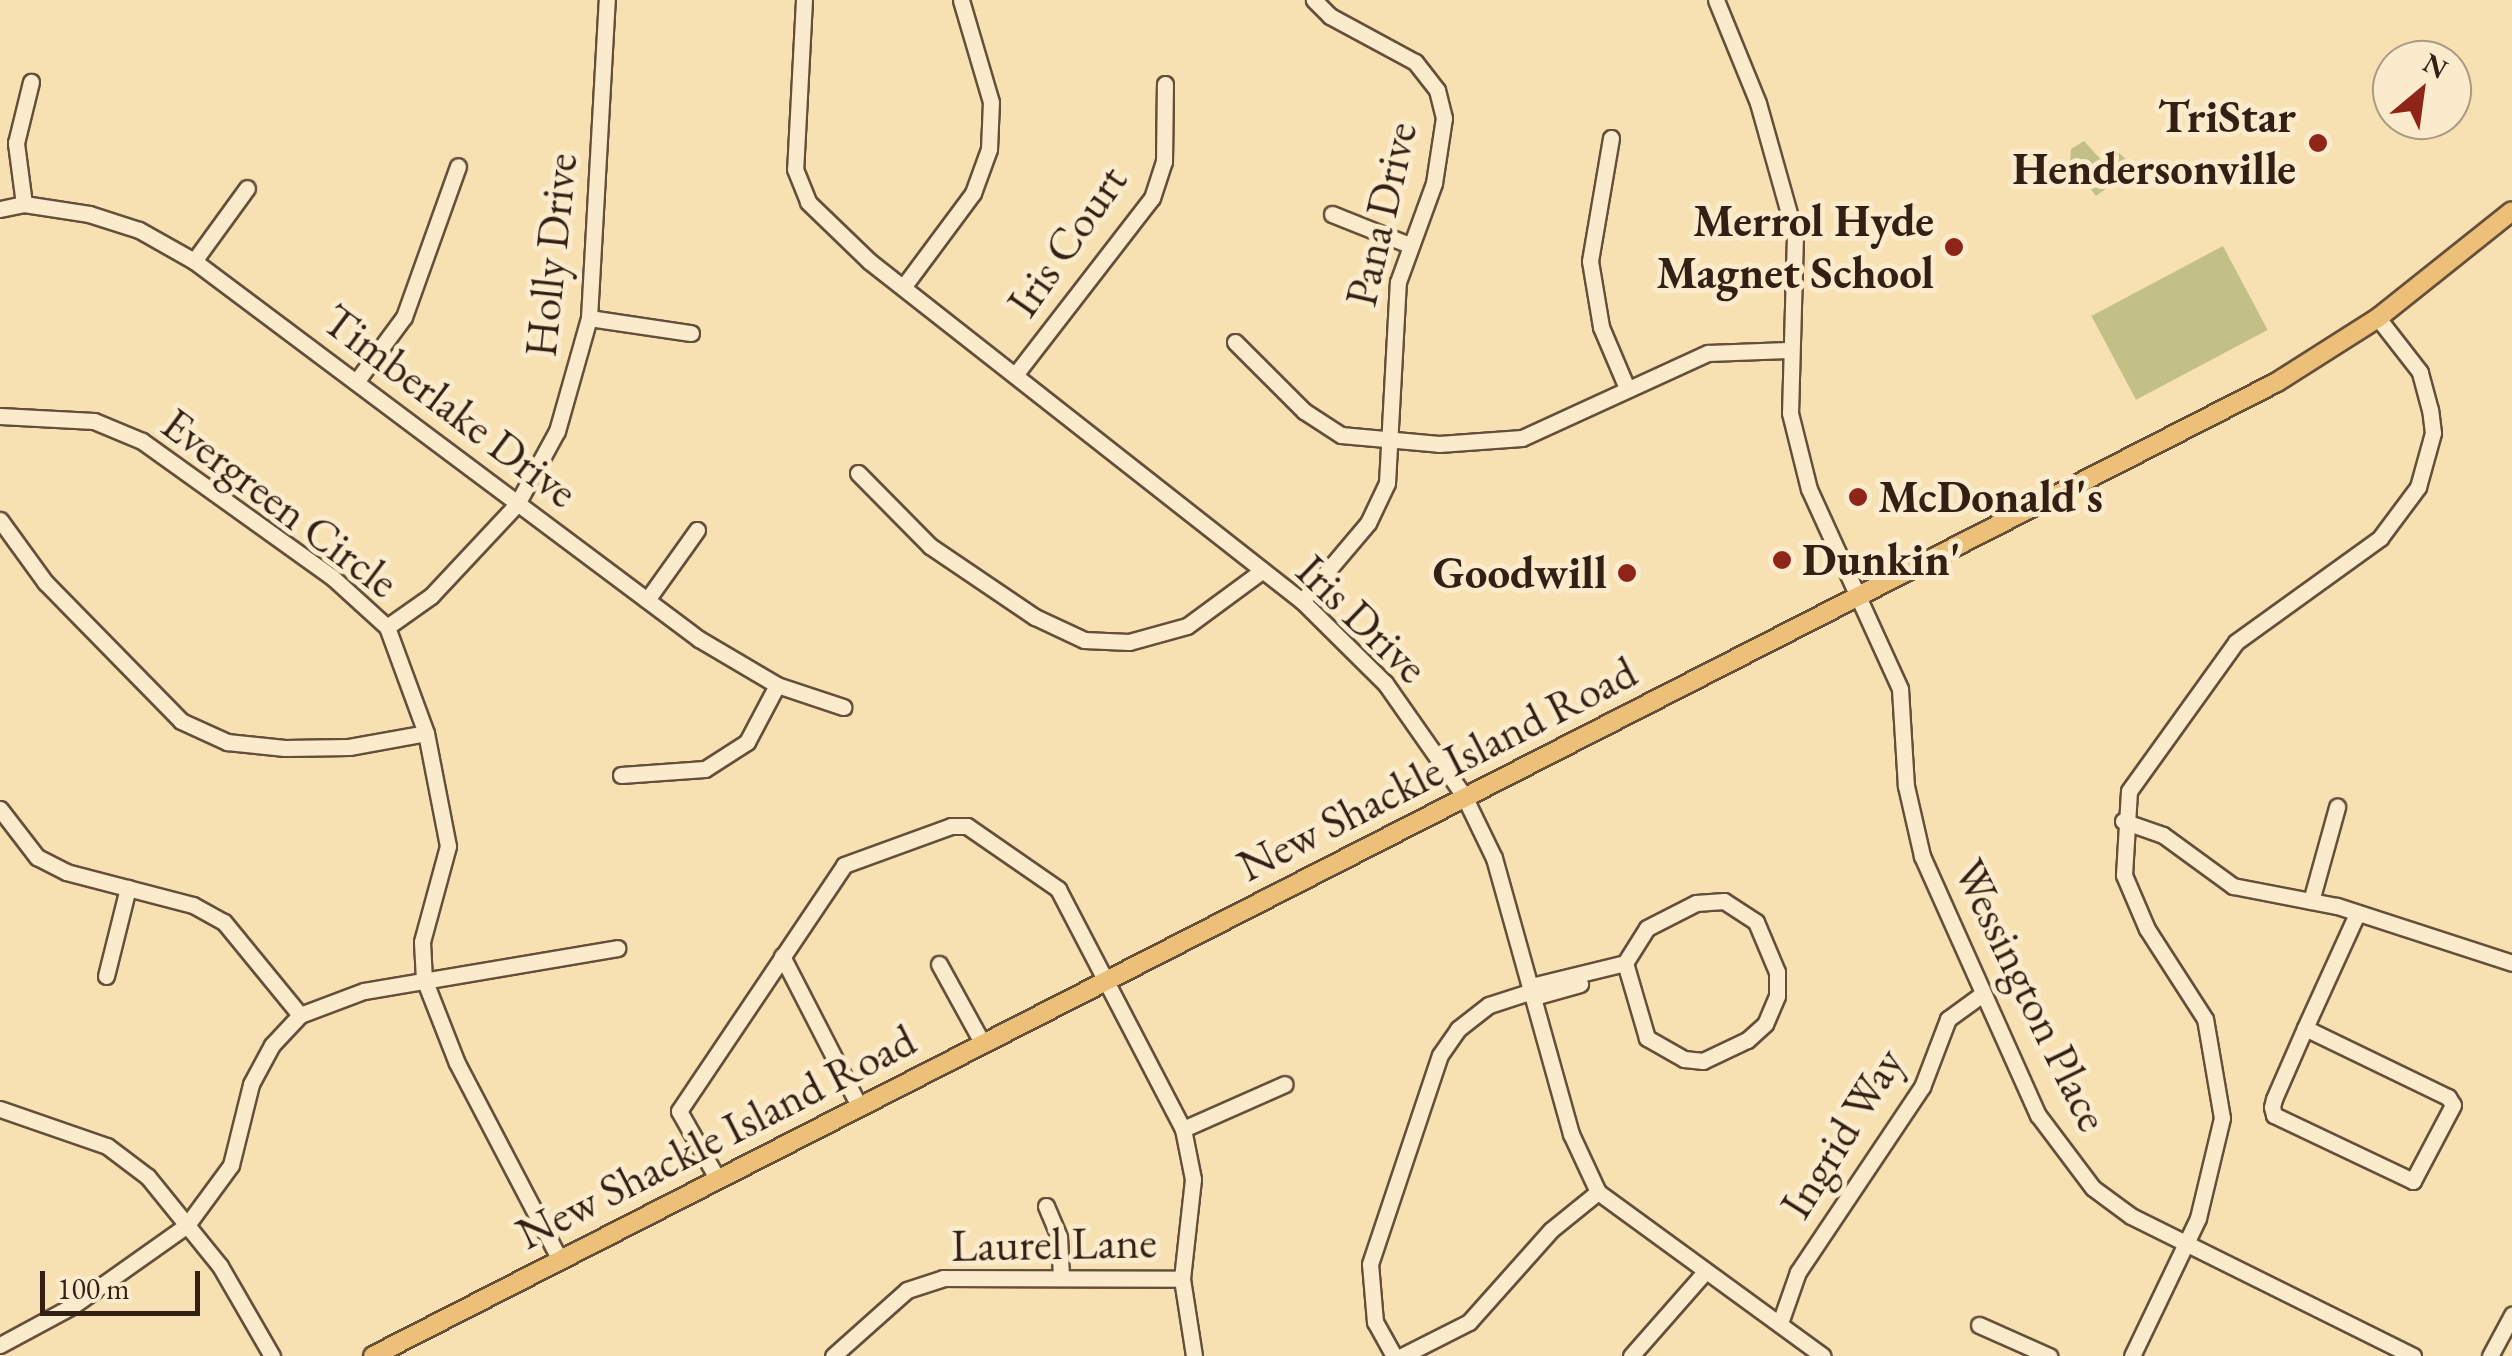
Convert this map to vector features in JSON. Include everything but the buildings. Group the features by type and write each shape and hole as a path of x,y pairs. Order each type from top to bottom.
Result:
{"main road":[{"name":"New Shackle Island Road","path":"373,1356 2277,382 2378,318 2512,211"}],"street":[{"name":"Holly Drive","path":"387,627 431,596 517,504 557,431 589,318 606,0"},
{"name":"Iris Drive","path":"804,0 795,169 808,202 840,237 1259,572 1302,601 1385,684 1464,796 1494,858 1571,1134 1598,1192 1704,1273 1823,1356"},
{"path":"904,286 973,193 990,149 982,56 960,0"},
{"name":"Pana Drive","path":"1302,601 1368,522 1387,483 1393,324 1407,244 1444,145 1437,90 1414,62 1330,16 1314,0"},
{"name":"Wessington Place","path":"1716,0 1758,103 1795,235 1788,350 1790,413 1809,489 1900,688 1906,786 1922,856 1981,995 2062,1154 2093,1188 2184,1248 2412,1356"},
{"path":"24,204 16,144 31,82"},
{"name":"Iris Court","path":"1014,375 1152,198 1164,162 1165,84"},
{"path":"1611,138 1590,261 1601,327 1626,386"},
{"path":"356,382 404,317 458,166"},
{"path":"194,262 247,188"},
{"name":"Timberlake Drive","path":"0,210 24,204 139,230 194,262 648,600 777,685 843,706"},
{"path":"1332,214 1407,244"},
{"path":"589,318 691,333"},
{"path":"2132,1356 2184,1248 2218,1154 2221,1084 2192,992 2132,899 2124,875 2124,822 2129,792 2206,678 2243,635 2380,538 2418,487 2432,414 2420,372 2378,318"},
{"path":"1235,342 1328,427 1391,441 1522,438 1626,386 1708,354 1788,350"},
{"name":"Evergreen Circle","path":"0,416 94,420 142,441 332,577 387,627 426,733 448,846 422,942 424,979 457,1063 559,1258"},
{"path":"858,472 930,546 1035,617 1084,640 1129,642 1187,626 1259,572"},
{"path":"0,520 45,582 181,721 227,742 284,748 349,748 426,733"},
{"path":"648,600 698,530"},
{"path":"621,775 706,768 747,742 777,685"},
{"path":"2311,900 2337,807"},
{"path":"0,809 36,857 193,905 224,922 300,1015"},
{"path":"2124,822 2163,835 2233,886 2311,900 2512,964"},
{"path":"717,1178 680,1111 844,865 951,826 967,826 1058,889 1183,1129 1193,1179 1182,1280 1194,1356"},
{"path":"106,976 128,888"},
{"path":"1394,1356 1375,1322 1370,1264 1440,1055 1458,1029 1490,1004 1626,966 1646,928 1696,903 1724,901 1756,922 1777,972 1777,996 1766,1024 1746,1040 1703,1061 1684,1059 1647,1038 1626,966"},
{"path":"2306,1028 2448,1097 2452,1105 2413,1182 2274,1114 2274,1099 2357,914"},
{"path":"0,1345 74,1304 187,1224 231,1165 251,1084 272,1044 300,1015 364,991 617,948"},
{"path":"782,956 860,1106"},
{"path":"938,964 983,1044"},
{"name":"Ingrid Way","path":"1780,1323 1798,1272 1922,1087 1948,1020 1981,995"},
{"path":"1183,1129 1285,1084"},
{"path":"1,1113 107,1146 148,1178 220,1266 272,1356"},
{"path":"1402,1356 1469,1322 1551,1230 1598,1192"},
{"path":"1046,1206 1058,1236 1061,1277"},
{"path":"1631,1356 1704,1273"},
{"name":"Laurel Lane","path":"838,1355 871,1316 925,1284 943,1278 1182,1280"},
{"path":"2490,1356 2512,1316"},
{"path":"1978,1325 2050,1356"}],"shaded area":[{"path":"2084,141 2112,172 2107,165 2119,153 2127,160 2114,172 2115,182 2096,196 2070,163 2071,149"},
{"path":"2223,246 2268,330 2136,400 2091,316"}],"place":[{"name":"TriStar Hendersonville","path":"2318,143"},
{"name":"Merrol Hyde Magnet School","path":"1954,247"},
{"name":"McDonald's","path":"1858,497"},
{"name":"Dunkin'","path":"1782,560"},
{"name":"Goodwill","path":"1627,573"}]}
